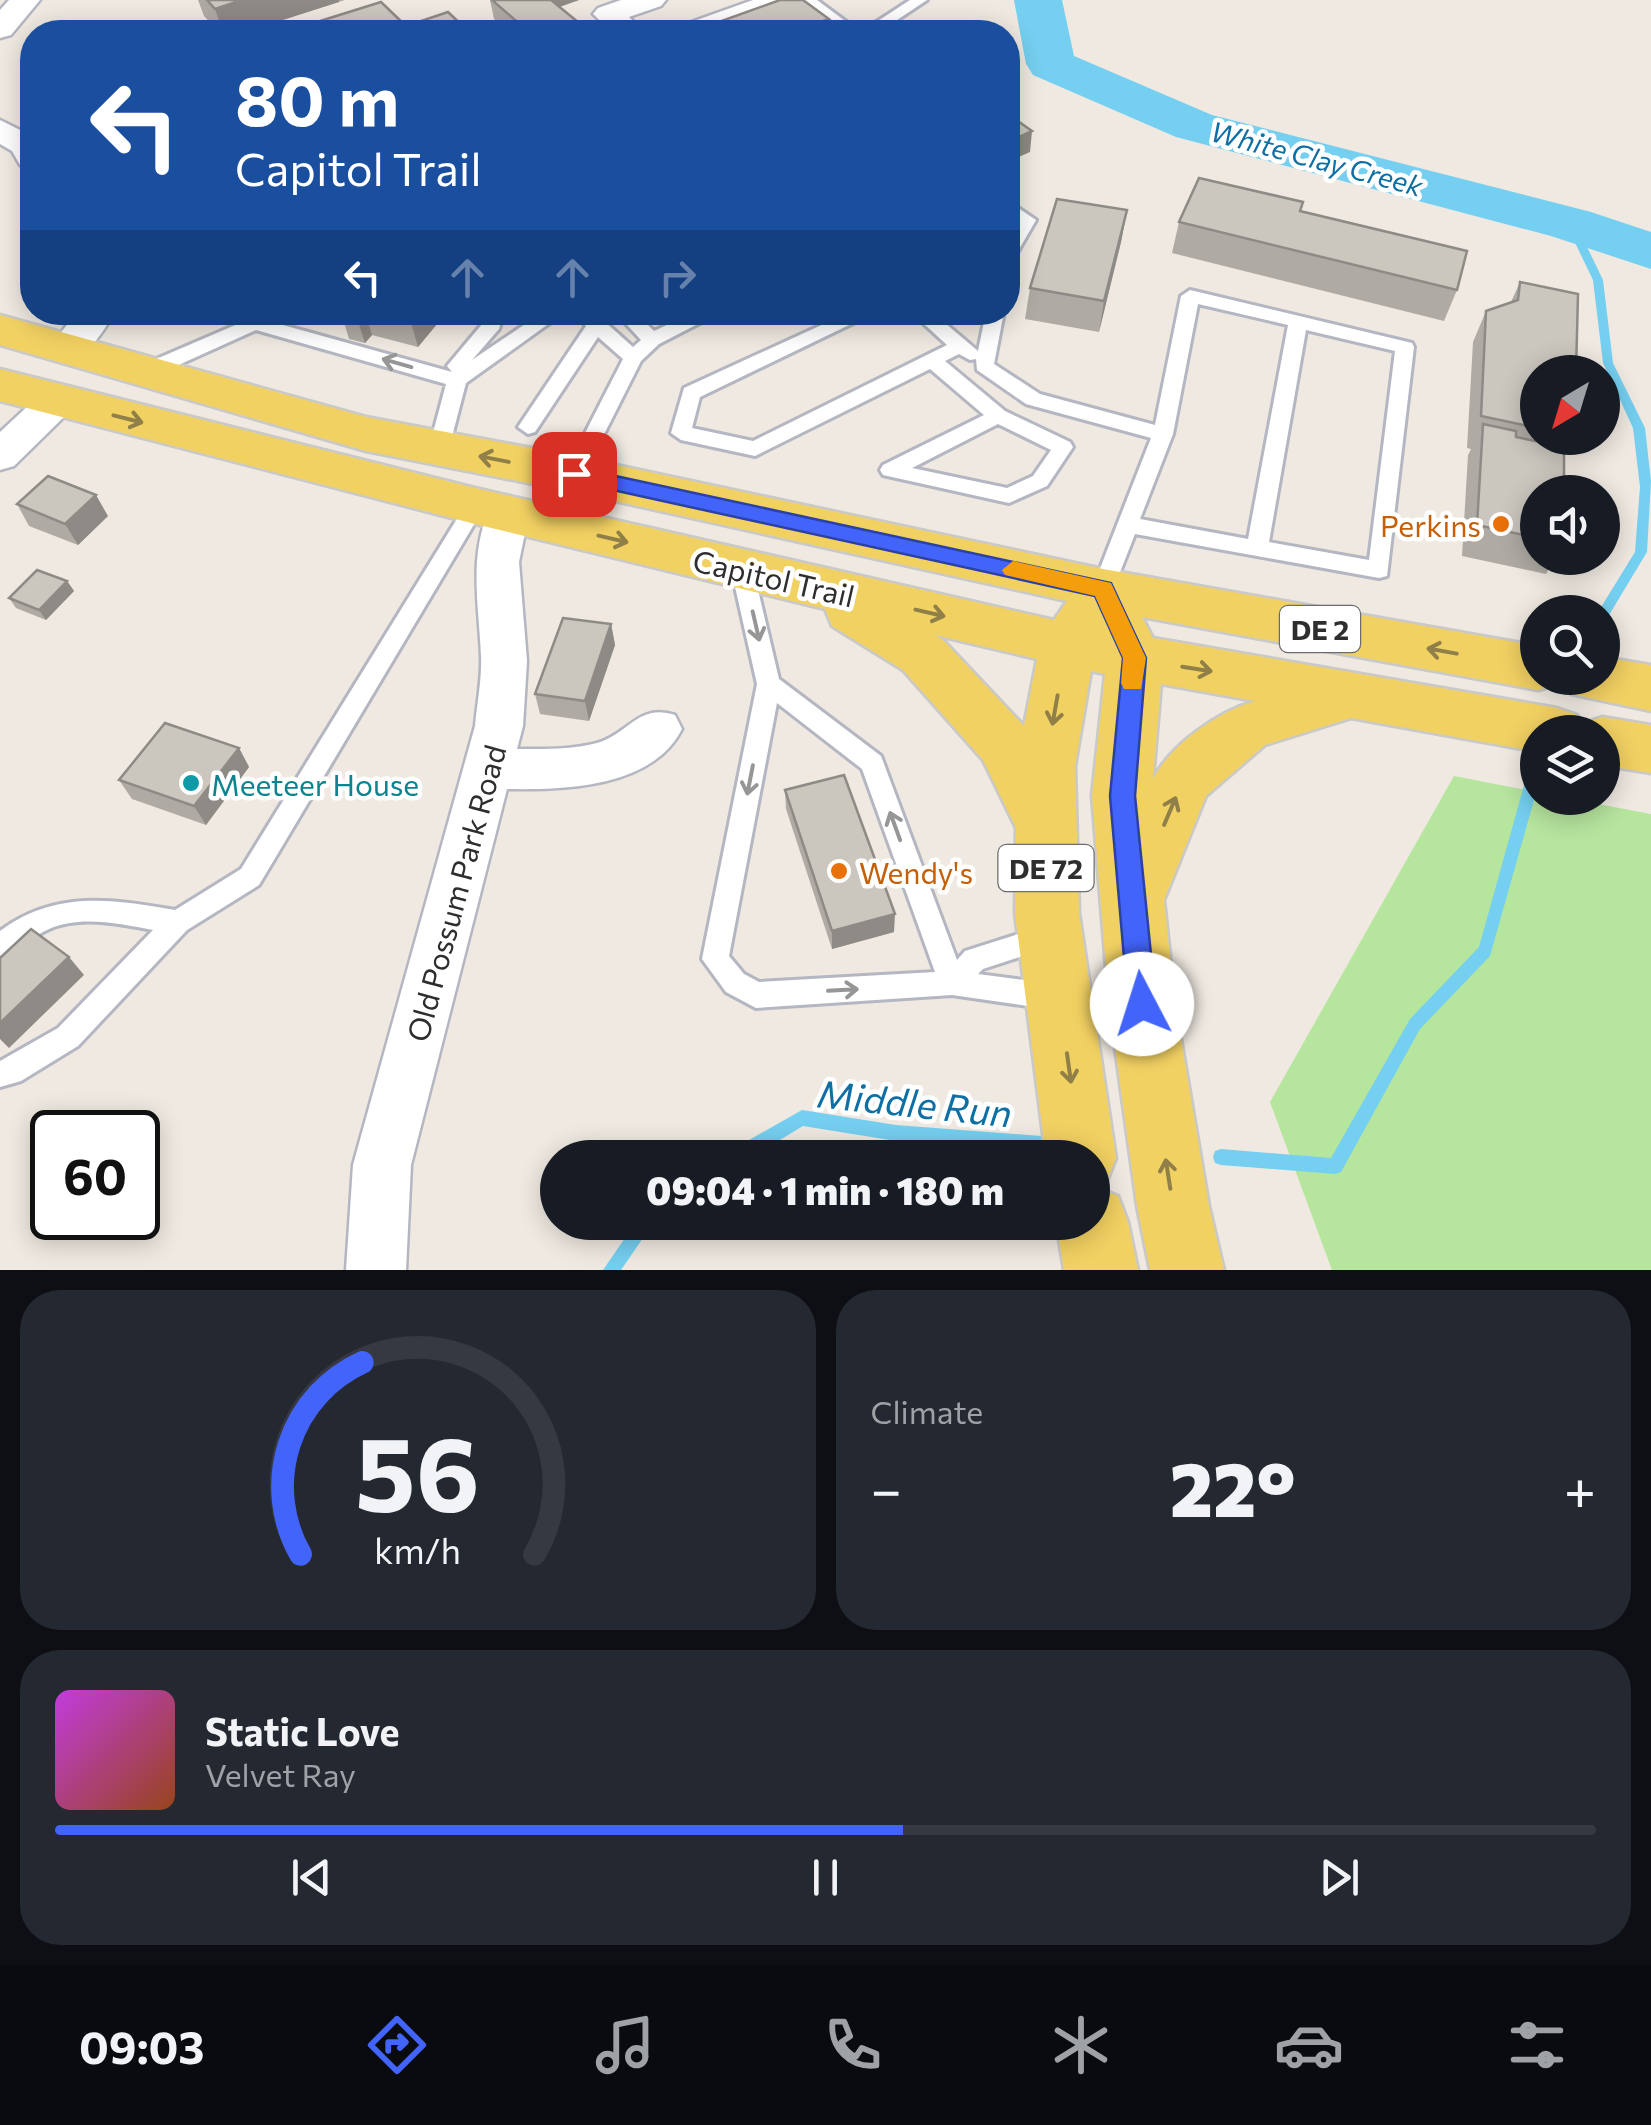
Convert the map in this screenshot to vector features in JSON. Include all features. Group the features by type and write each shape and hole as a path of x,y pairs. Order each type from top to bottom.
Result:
{"main road":[{"name":"Capitol Trail","path":"0,330 82,331 147,372 366,434 574,474 1103,589 1520,665"},
{"name":"Capitol Trail","path":"0,384 56,402 492,510 1067,645 1520,726"},
{"path":"806,584 924,655 1004,744 1046,826"},
{"name":"DE 72","path":"1079,1140 1050,936 1046,766 1067,645 1103,589"},
{"path":"1103,589 1135,658"},
{"name":"DE 72","path":"1135,658 1122,796 1142,1004 1187,1270"},
{"path":"1620,683 1651,688"},
{"path":"1132,900 1182,781 1246,727 1352,696"},
{"path":"1620,744 1651,749"},
{"path":"1095,1240 1101,1270"}],"street":[{"path":"0,29 25,0"},
{"path":"615,20 608,14 651,0"},
{"path":"715,20 743,6 781,0"},
{"path":"0,456 56,402"},
{"name":"Old Possum Park Road","path":"376,1270 382,1165 499,726 504,661 492,510"},
{"path":"487,769 575,770 643,744 658,730"}],"lane":[{"path":"807,0 835,20"},
{"path":"888,20 920,0"},
{"path":"1103,589 1163,434 1190,296 1406,347 1379,570 1128,525"},
{"path":"1257,548 1298,322"},
{"path":"147,372 250,325"},
{"path":"262,325 461,377 537,325"},
{"path":"439,448 461,377 457,366 492,325"},
{"path":"528,427 586,325"},
{"path":"596,325 633,358"},
{"path":"637,325 652,340"},
{"path":"574,474 633,358 652,340 684,325"},
{"path":"838,325 691,392 681,434 755,449 960,346"},
{"path":"935,325 984,366 1033,399 1163,434"},
{"path":"984,366 993,325"},
{"path":"932,360 998,416 1063,447 1040,481 1009,496 890,470 998,416"},
{"path":"0,1074 11,1072 68,1037 178,922 250,877 492,510"},
{"path":"742,569 769,684 715,958 734,984 756,995 952,984 1059,998"},
{"path":"769,684 872,763 952,984"},
{"path":"0,947 24,926 84,907 178,922"},
{"path":"952,984 974,960 1050,936"}],"green space":[{"path":"1454,776 1520,789 1520,815 1620,815 1620,808 1651,814 1651,1270 1332,1270 1270,1102"}],"building":[{"path":"207,0 242,0 215,9"},
{"path":"492,0 551,0 576,20 515,20"},
{"path":"780,0 803,0 829,19 826,20 724,20"},
{"path":"381,2 400,20 323,20"},
{"path":"448,12 456,20 424,20"},
{"path":"1020,122 1032,131 1020,136"},
{"path":"1199,178 1303,202 1300,211 1467,251 1457,290 1179,222"},
{"path":"1057,199 1127,210 1104,301 1030,288"},
{"path":"1520,282 1578,294 1576,355 1520,355 1520,424 1481,416 1486,311 1518,300"},
{"path":"1483,424 1516,431 1520,455 1564,455 1564,475 1520,475 1520,534 1477,525"},
{"path":"48,476 96,495 65,524 17,504"},
{"path":"37,570 67,581 39,610 9,598"},
{"path":"563,618 611,624 585,701 535,694"},
{"path":"165,723 239,748 194,806 119,780"},
{"name":"Wendy's","path":"844,775 895,914 832,931 785,790"},
{"path":"31,929 69,957 0,1023 0,958"}],"waterway":[{"name":"White Clay Creek","path":"1038,0 1051,64 1194,126 1571,224 1651,251"},
{"name":"Middle Run","path":"1571,224 1598,280 1608,363 1639,428 1646,487 1641,552 1615,595"},
{"name":"Middle Run","path":"1221,1157 1335,1166 1415,1024 1485,951 1523,815"},
{"name":"Middle Run","path":"765,1140 802,1118 896,1133 988,1140"},
{"name":"Middle Run","path":"611,1270 633,1240"}],"slow traffic":[{"path":"1013,570 1103,589 1135,658 1133,683"}],"place":[{"name":"Perkins","path":"1501,524"},
{"name":"Meeteer House","path":"191,783"},
{"name":"Wendy's","path":"839,871"}],"route":[{"path":"574,474 1103,589 1135,658 1122,796 1142,1004"}]}
